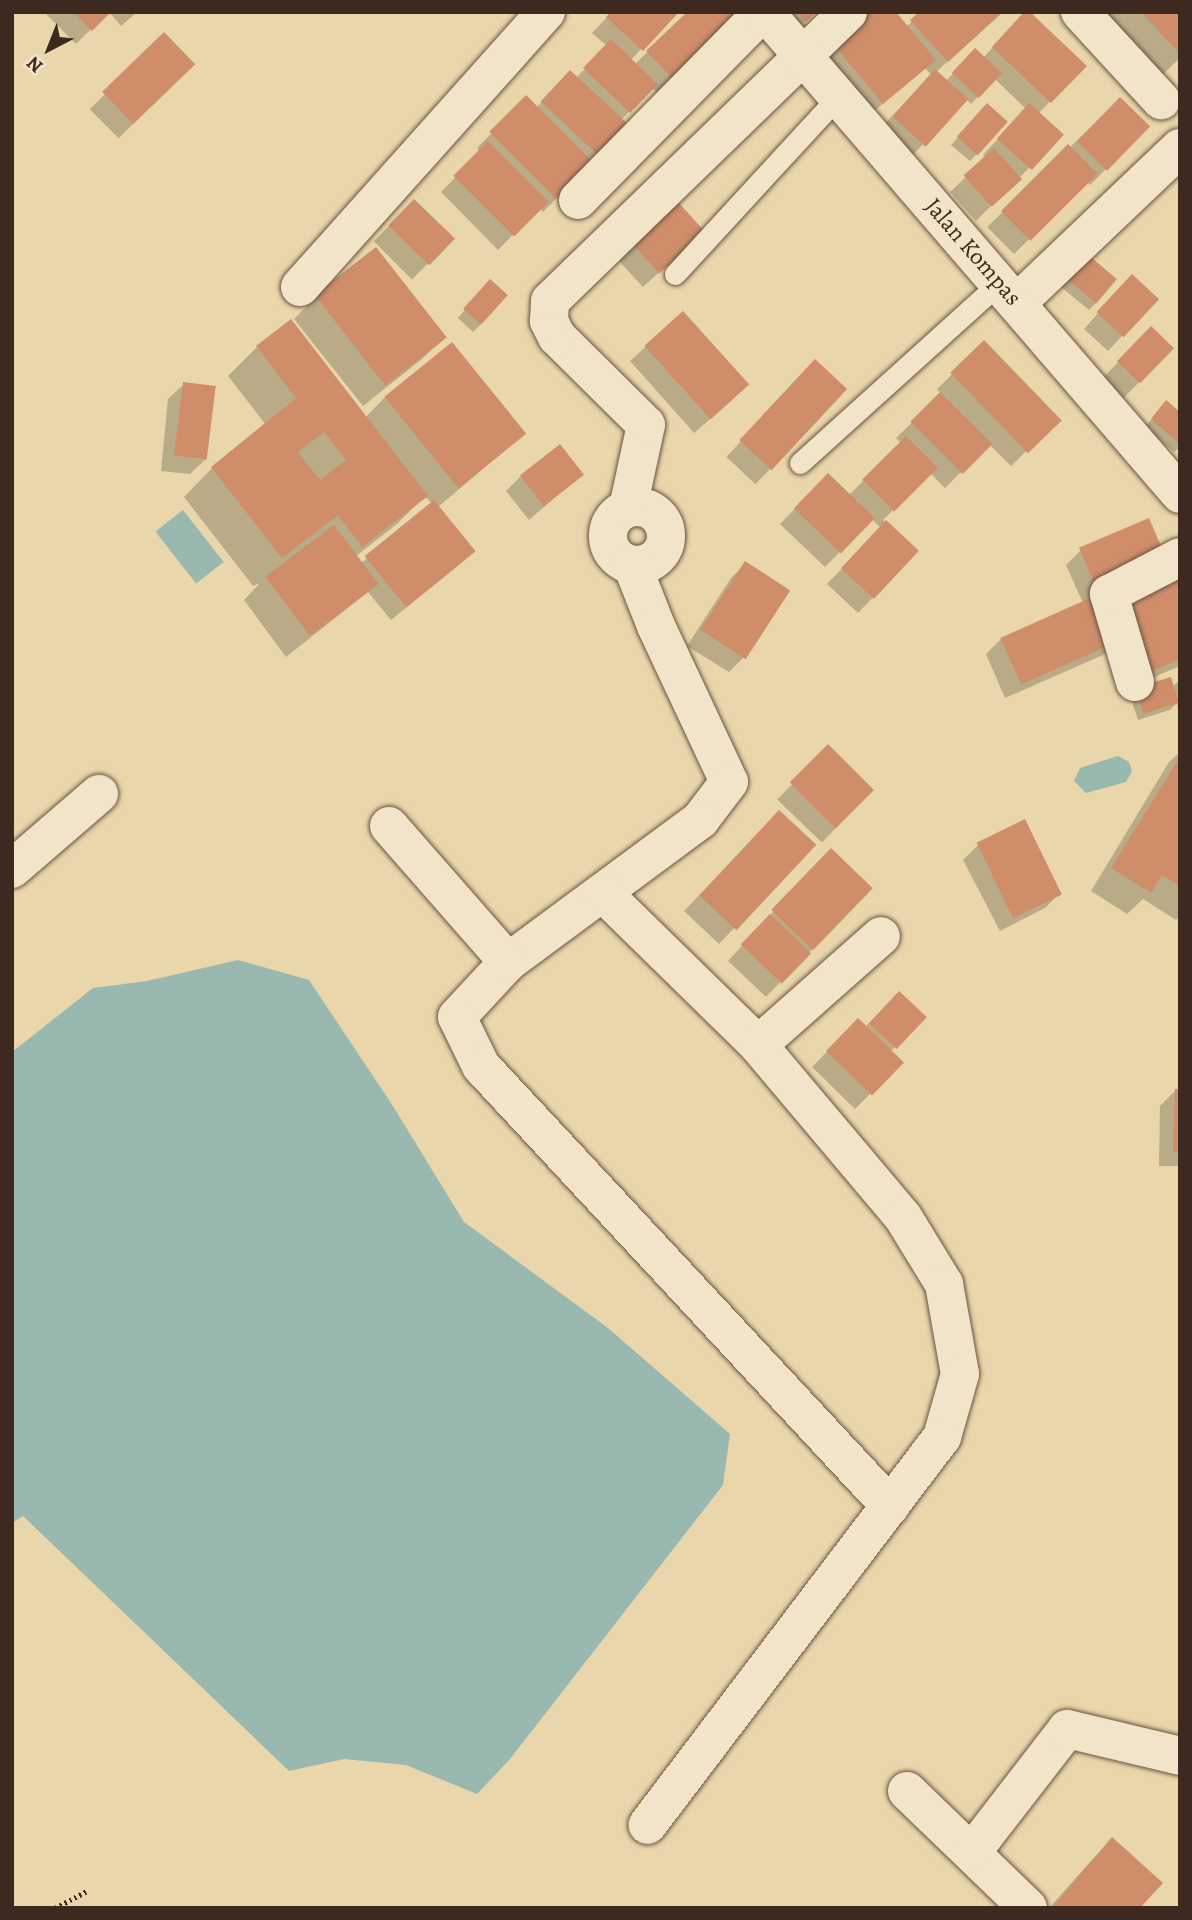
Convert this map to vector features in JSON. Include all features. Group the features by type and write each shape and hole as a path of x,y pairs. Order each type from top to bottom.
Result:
{"street":[{"path":"300,287 546,12"},
{"path":"578,200 764,12"},
{"name":"Jalan Kompas","path":"764,12 1180,494"},
{"path":"849,12 566,283 548,307 551,328 557,337 646,425 628,508 649,509 664,524 666,534 660,554 652,561 632,565 656,626 729,782 700,820 508,961 457,1017 481,1066 890,1506"},
{"path":"1080,12 1161,100"},
{"path":"1008,293 1180,148"},
{"path":"1135,682 1109,594 1180,557"},
{"path":"12,869 99,794"},
{"path":"389,825 508,961"},
{"path":"603,893 758,1045 903,1217 944,1284 960,1374 942,1437 647,1825"},
{"path":"758,1045 881,936"},
{"path":"972,1852 1067,1729 1180,1756"},
{"path":"907,1791 1028,1908"}],"lane":[{"path":"674,274 838,97"},
{"path":"800,463 1008,293"}],"path":[{"path":"55,1908 87,1891"}],"water":[{"path":"183,510 224,562 196,584 155,532"},
{"path":"1118,756 1129,762 1132,771 1126,782 1086,793 1074,781 1080,768"},
{"path":"238,960 309,980 391,1103 464,1222 608,1328 730,1434 723,1485 510,1759 477,1794 406,1765 344,1759 289,1771 23,1516 12,1523 12,1052 93,988 147,981"}],"building":[{"path":"74,12 111,12 92,31"},
{"path":"611,12 679,12 643,51 606,17"},
{"path":"687,12 733,12 741,21 676,82 646,51"},
{"path":"797,12 816,12 806,22"},
{"path":"869,12 896,12 936,60 883,104 832,43"},
{"path":"919,12 1003,12 948,62 910,20"},
{"path":"1024,12 1030,12 1087,66 1051,103 992,47"},
{"path":"1141,12 1180,12 1180,54"},
{"path":"164,32 195,64 133,124 102,92"},
{"path":"611,39 658,84 630,113 583,68"},
{"path":"975,48 1002,73 979,98 952,73"},
{"path":"935,69 968,99 926,147 892,117"},
{"path":"570,70 627,123 598,155 541,101"},
{"path":"526,95 593,162 556,199 489,132"},
{"path":"1120,97 1150,126 1107,171 1077,142"},
{"path":"987,103 1008,122 978,155 957,136"},
{"path":"1029,103 1064,134 1032,170 997,139"},
{"path":"488,141 549,202 514,236 453,176"},
{"path":"1068,144 1098,174 1031,241 1001,211"},
{"path":"994,148 1022,179 992,207 964,175"},
{"path":"414,199 455,239 429,265 388,226"},
{"path":"679,203 705,232 659,273 633,244"},
{"path":"376,247 447,338 385,386 315,295"},
{"path":"1087,254 1117,279 1096,304 1066,279"},
{"path":"1132,274 1159,299 1124,337 1097,312"},
{"path":"490,279 508,295 481,325 463,309"},
{"path":"683,311 749,385 711,419 644,346"},
{"path":"291,319 428,496 362,547 338,515 282,558 211,467 296,398 256,346","holes":["324,432 346,460 320,480 298,452"]},
{"path":"1151,326 1174,348 1140,383 1117,361"},
{"path":"984,340 1062,421 1028,453 950,373"},
{"path":"452,342 526,434 459,488 384,397"},
{"path":"815,359 847,389 771,470 739,440"},
{"path":"183,382 216,386 207,459 174,455"},
{"path":"940,392 992,444 963,474 910,422"},
{"path":"1166,400 1180,412 1180,444 1151,419"},
{"path":"906,436 938,468 894,512 862,480"},
{"path":"560,444 584,475 544,506 520,475"},
{"path":"828,473 875,518 841,553 794,508"},
{"path":"434,500 476,551 406,607 365,556"},
{"path":"1149,518 1166,558 1096,587 1079,548"},
{"path":"886,520 919,551 874,599 841,568"},
{"path":"334,525 379,584 310,636 265,577"},
{"path":"745,561 790,590 746,659 700,630"},
{"path":"1180,576 1180,659 1149,672 1116,596"},
{"path":"1099,594 1120,641 1021,685 1000,638"},
{"path":"1171,677 1179,703 1144,714 1136,688"},
{"path":"828,744 874,790 836,828 790,782"},
{"path":"1180,757 1180,886 1162,875 1151,893 1111,868"},
{"path":"779,810 816,845 737,930 699,896"},
{"path":"1025,819 1062,894 1013,918 976,843"},
{"path":"831,848 873,888 813,950 771,910"},
{"path":"770,914 811,954 782,984 741,944"},
{"path":"899,991 927,1017 897,1049 869,1023"},
{"path":"858,1018 904,1062 872,1096 826,1051"},
{"path":"1175,1089 1180,1089 1180,1152 1173,1152"},
{"path":"1112,1837 1163,1883 1140,1908 1052,1908"}]}
